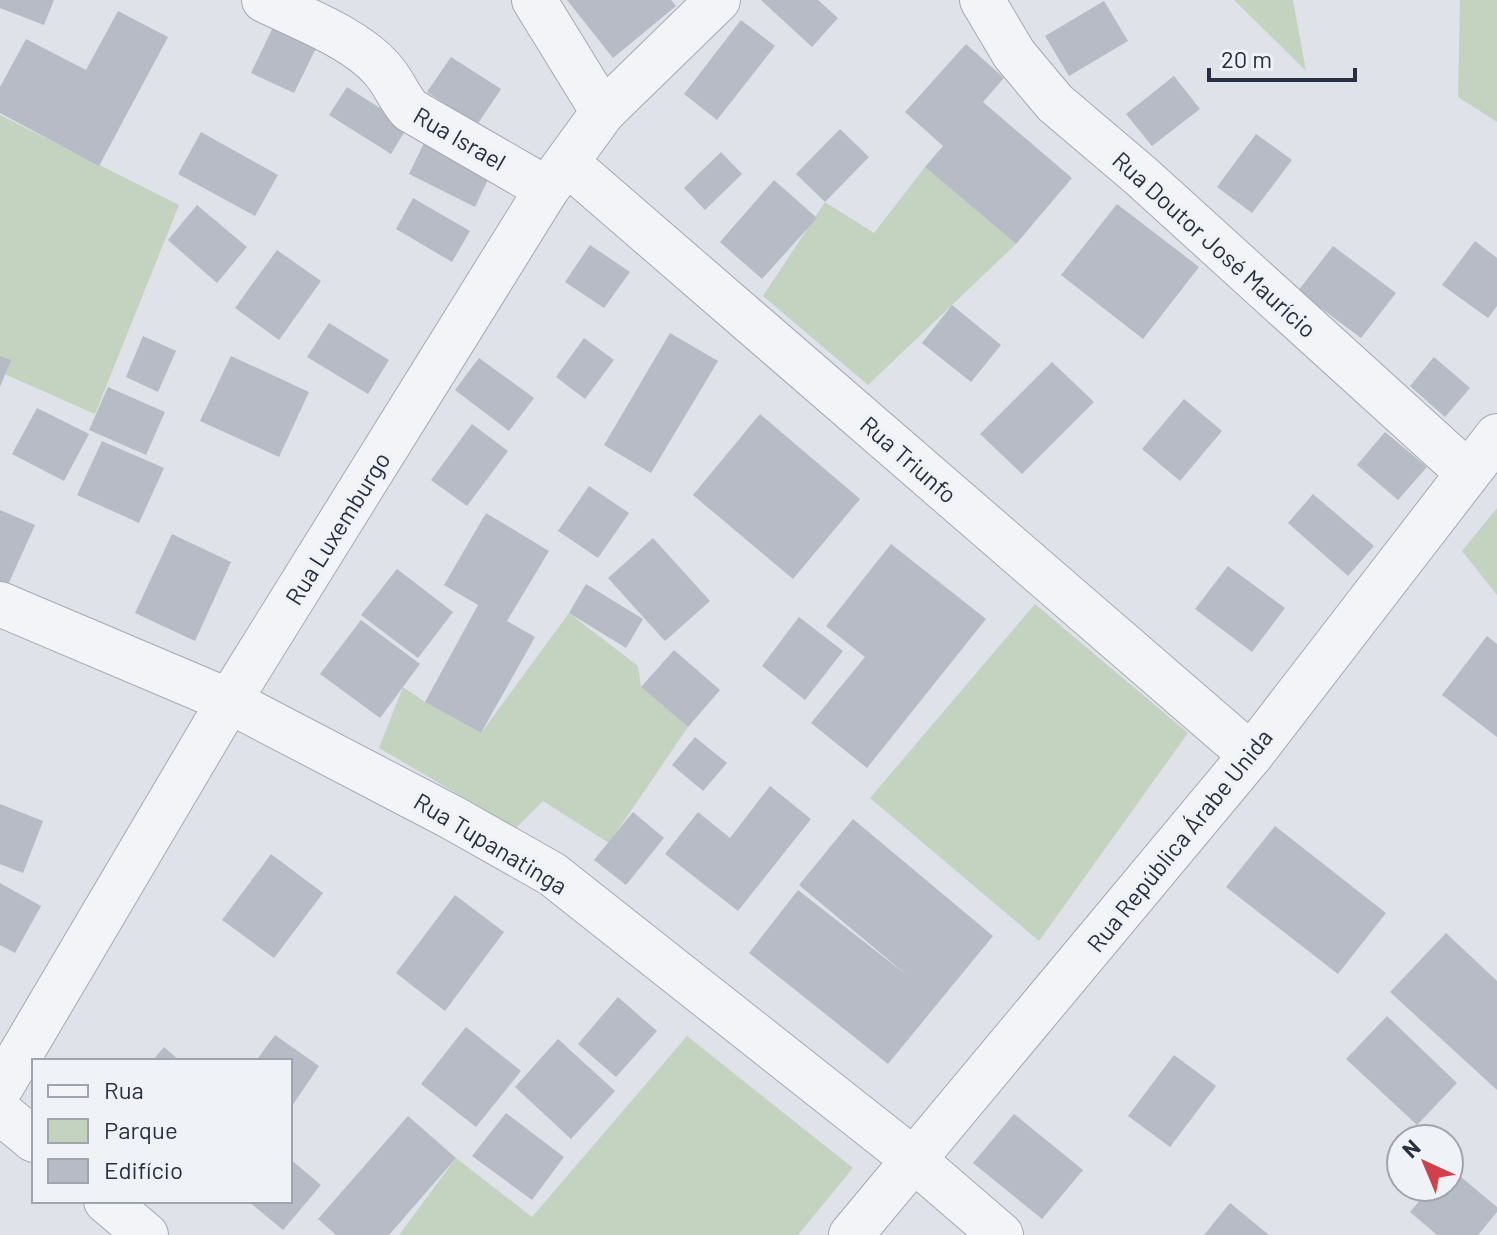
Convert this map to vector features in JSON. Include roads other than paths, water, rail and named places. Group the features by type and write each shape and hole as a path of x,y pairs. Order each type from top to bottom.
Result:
{"street":[{"name":"Rua Israel","path":"264,0 347,41 383,69 399,98 410,110 557,176"},
{"path":"534,0 603,112"},
{"name":"Rua Luxemburgo","path":"0,1089 229,701 557,176 603,112 718,0"},
{"name":"Rua Doutor José Maurício","path":"982,0 1014,54 1055,103 1153,186 1467,472"},
{"name":"Rua Triunfo","path":"557,176 1251,755"},
{"name":"Rua República Árabe Unida","path":"851,1235 1251,755 1497,436"},
{"name":"Rua Tupanatinga","path":"0,604 229,701 453,818 552,874 914,1160 1001,1235"},
{"path":"0,1112 32,1138"},
{"path":"108,1203 146,1235"}]}
